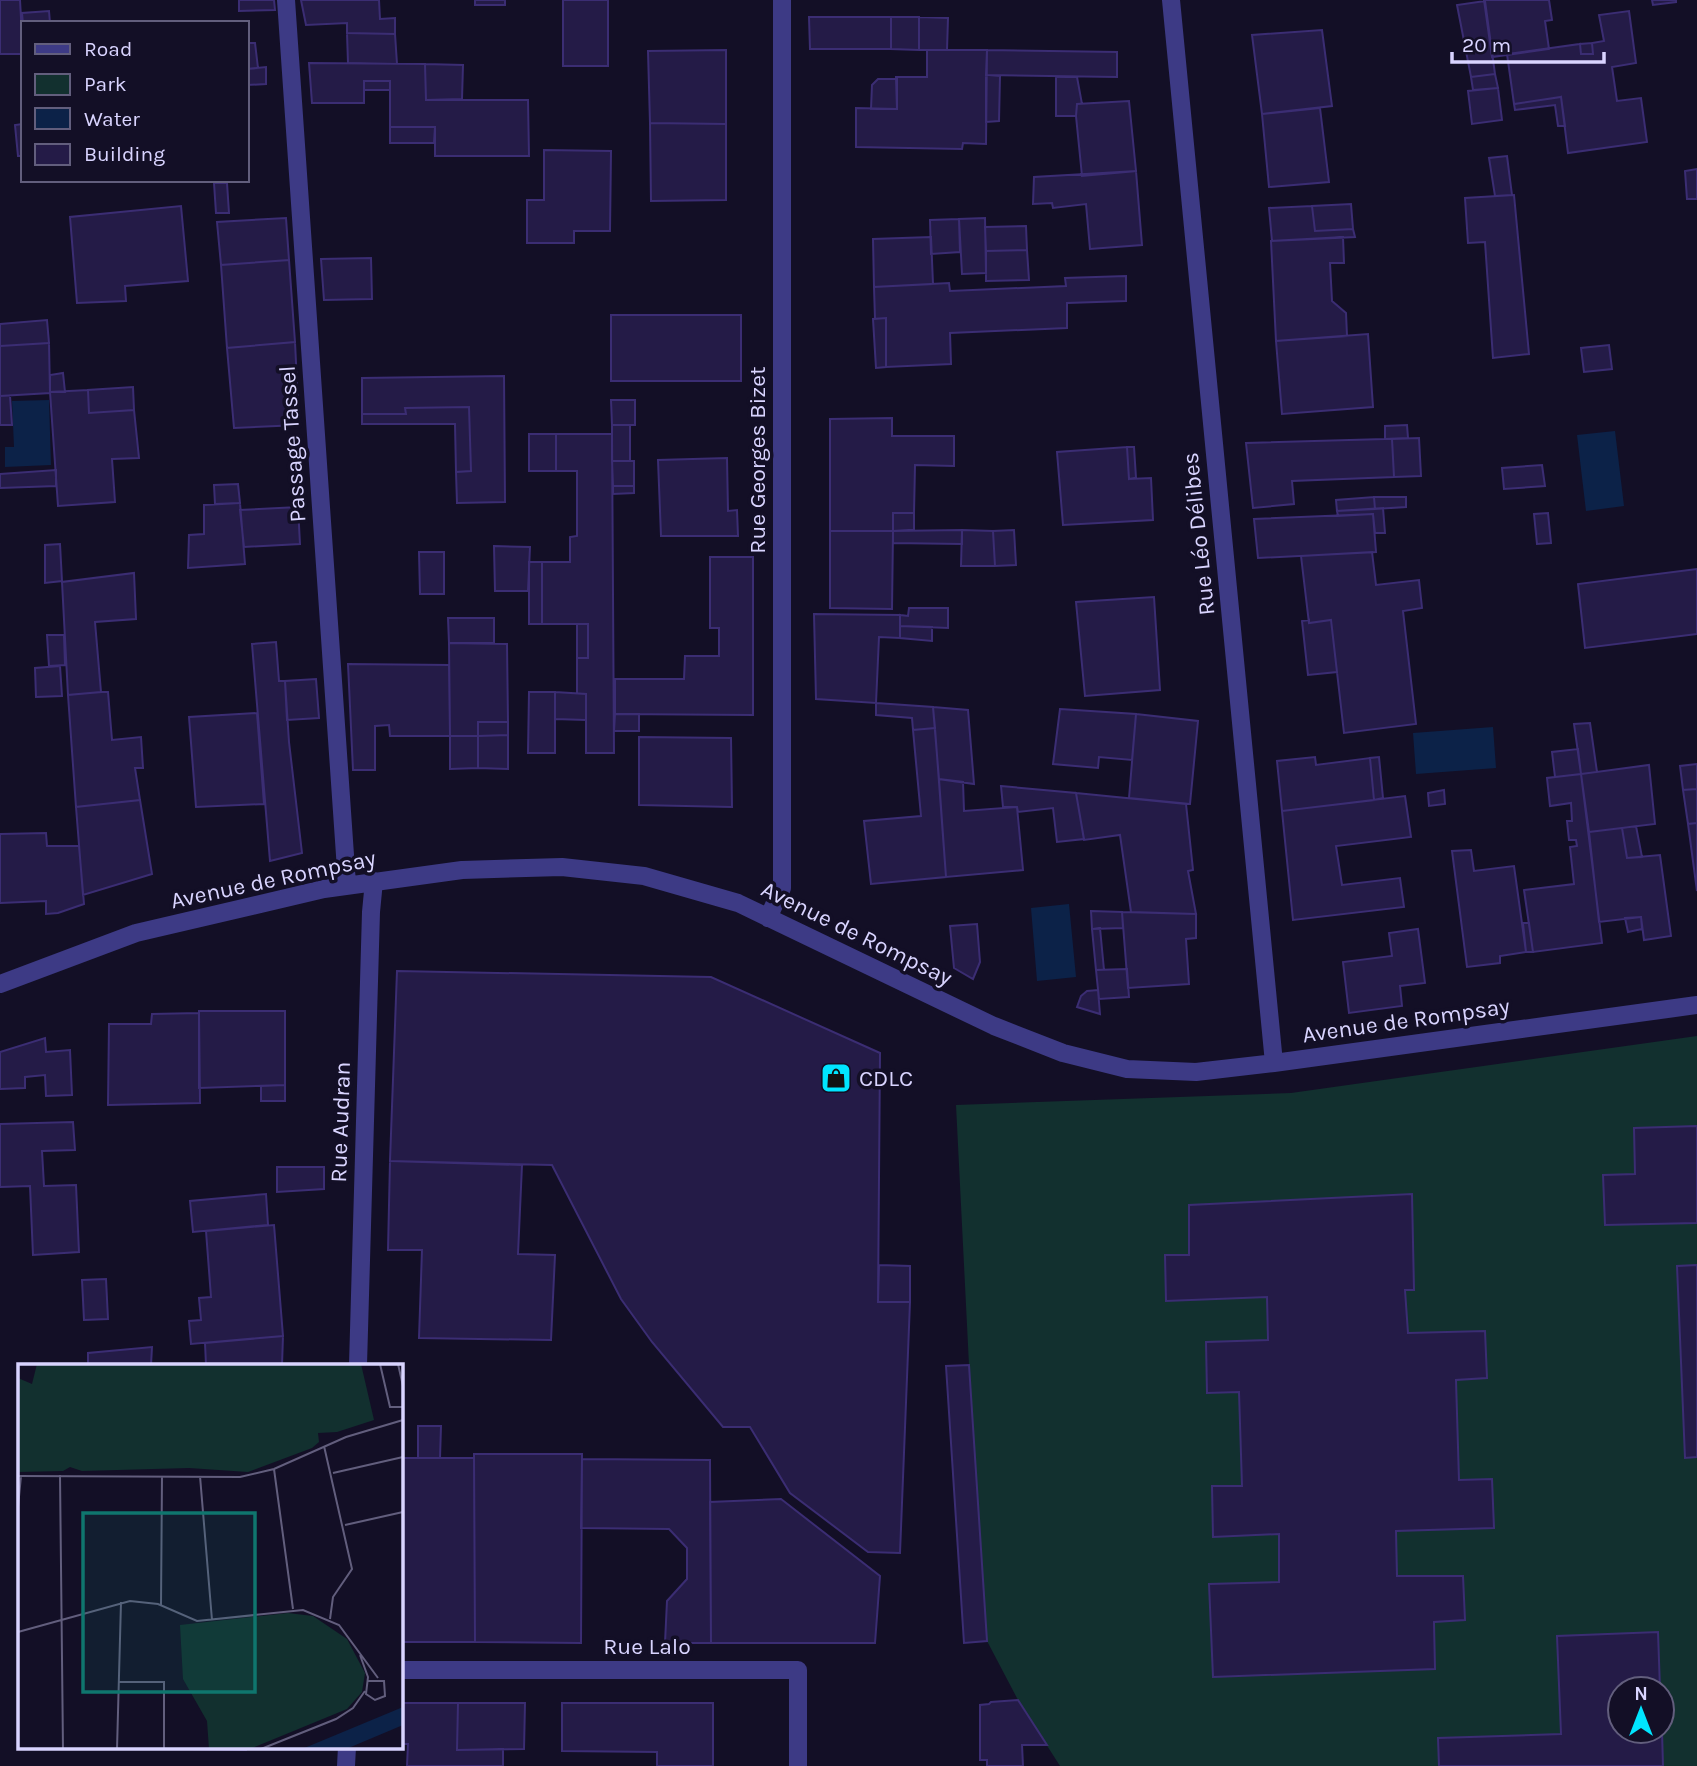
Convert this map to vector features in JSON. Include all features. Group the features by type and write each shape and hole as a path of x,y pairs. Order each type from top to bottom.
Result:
{"street":[{"name":"Passage Tassel","path":"286,0 347,884"},
{"name":"Rue Georges Bizet","path":"768,918 782,888 782,0"},
{"name":"Rue Léo Délibes","path":"1171,0 1274,1063"},
{"name":"Avenue de Rompsay","path":"0,984 136,933 347,884 462,870 562,867 644,876 738,903 994,1026 1063,1053 1128,1069 1196,1072 1697,1005"},
{"name":"Rue Audran","path":"358,1364 374,881"},
{"name":"Rue Lalo","path":"402,1670 799,1670 798,1766"},
{"path":"346,1748 346,1766"}],"green space":[{"path":"1697,1036 1697,1766 1060,1766 1018,1700 987,1641 956,1105 1291,1093"}],"water":[{"path":"49,400 51,465 5,467 5,447 14,447 12,401"},
{"path":"1615,431 1624,506 1586,511 1577,435"},
{"path":"1493,727 1496,768 1416,774 1413,733"},
{"path":"1069,904 1076,977 1037,981 1031,908"}],"building":[{"path":"0,0 20,0 21,54 0,54"},
{"path":"239,0 274,0 275,10 239,11"},
{"path":"301,0 379,0 380,19 395,18 395,34 347,33 347,23 306,25"},
{"path":"475,0 505,0 505,5 475,5"},
{"path":"563,0 608,0 608,66 563,66"},
{"path":"1484,0 1549,0 1552,20 1545,21 1549,49 1492,57"},
{"path":"1652,0 1676,0 1676,2 1653,5"},
{"path":"1485,1 1495,74 1471,77 1457,5"},
{"path":"49,11 50,21 23,21 22,13"},
{"path":"1629,11 1636,63 1612,67 1617,101 1641,98 1647,142 1568,153 1561,97 1514,104 1507,54 1580,44 1581,54 1593,54 1592,43 1604,41 1599,15"},
{"path":"809,17 891,17 891,49 810,49"},
{"path":"891,17 919,17 919,50 891,49"},
{"path":"919,17 948,18 947,50 919,50"},
{"path":"1322,30 1332,106 1262,114 1252,35"},
{"path":"347,33 395,34 397,64 348,63"},
{"path":"248,43 255,43 258,68 248,69"},
{"path":"1592,43 1593,54 1581,54 1580,44"},
{"path":"726,50 726,124 650,123 648,51"},
{"path":"927,50 987,50 986,144 963,143 962,149 856,147 856,108 897,109 896,77 927,77"},
{"path":"987,50 1117,52 1117,77 986,75"},
{"path":"309,63 425,64 426,100 528,100 529,156 435,156 435,127 390,127 390,81 364,81 364,103 312,103"},
{"path":"425,64 463,65 462,99 426,100"},
{"path":"266,67 266,84 248,85 248,69"},
{"path":"1495,74 1498,88 1473,90 1471,77"},
{"path":"986,75 1000,76 999,121 986,122"},
{"path":"1056,77 1077,77 1082,104 1077,104 1076,116 1056,116"},
{"path":"878,79 897,79 897,109 871,109 872,85"},
{"path":"364,81 390,81 390,90 364,90"},
{"path":"1498,88 1502,120 1472,124 1468,91"},
{"path":"1561,97 1565,126 1558,126 1555,105 1515,110 1514,104"},
{"path":"1129,101 1136,171 1082,176 1077,104"},
{"path":"1320,108 1329,182 1269,187 1262,114"},
{"path":"650,123 726,124 726,200 651,201"},
{"path":"21,124 21,156 18,156 15,125"},
{"path":"390,127 435,127 434,143 390,143"},
{"path":"544,150 611,151 610,231 574,231 574,243 527,243 527,200 544,200"},
{"path":"1507,156 1512,195 1495,196 1489,158"},
{"path":"1697,169 1697,199 1687,199 1685,171"},
{"path":"1136,171 1142,245 1090,249 1086,204 1053,208 1052,203 1033,204 1034,177"},
{"path":"214,183 227,183 229,213 216,213"},
{"path":"1514,195 1529,354 1493,358 1485,242 1468,243 1465,198"},
{"path":"1351,204 1353,229 1315,231 1312,206"},
{"path":"181,206 188,281 125,286 126,301 77,303 70,217"},
{"path":"1312,206 1315,231 1353,229 1355,237 1272,241 1269,208"},
{"path":"286,218 289,260 221,265 217,222"},
{"path":"985,218 986,273 962,274 959,219"},
{"path":"959,219 960,252 931,254 930,220"},
{"path":"1026,226 1027,250 986,251 985,227"},
{"path":"931,237 933,284 874,287 873,239"},
{"path":"1343,237 1344,263 1330,263 1332,301 1346,313 1347,336 1276,341 1271,241"},
{"path":"1027,250 1029,280 986,281 986,251"},
{"path":"371,258 372,299 324,300 321,259"},
{"path":"289,260 295,342 227,348 221,265"},
{"path":"1126,276 1126,301 1067,303 1067,328 950,333 951,364 886,367 886,318 875,319 874,287 949,283 950,291 1066,286 1065,278"},
{"path":"611,315 741,315 741,381 611,381"},
{"path":"886,318 886,367 876,368 873,319"},
{"path":"47,320 49,343 0,346 0,324"},
{"path":"1368,334 1373,407 1282,414 1276,341"},
{"path":"295,342 299,425 234,428 227,348"},
{"path":"49,343 50,393 0,396 0,346"},
{"path":"1609,345 1612,369 1584,372 1581,348"},
{"path":"63,373 65,392 50,392 50,375"},
{"path":"504,376 505,502 457,503 456,472 471,471 469,407 405,408 406,414 362,414 362,378"},
{"path":"133,387 134,410 89,413 88,390"},
{"path":"88,390 89,413 134,410 139,458 112,459 115,502 58,506 50,392"},
{"path":"0,396 10,396 12,425 0,425"},
{"path":"611,400 635,400 635,425 612,425"},
{"path":"469,407 471,471 456,472 455,424 362,424 362,414 406,414 405,408"},
{"path":"892,418 892,436 954,436 954,466 915,465 914,513 893,513 893,531 830,531 830,419"},
{"path":"612,425 630,425 630,461 612,461"},
{"path":"1407,425 1408,438 1385,439 1385,426"},
{"path":"529,434 556,434 556,471 529,471"},
{"path":"556,434 612,434 614,753 586,753 586,694 577,694 577,658 588,658 588,624 542,624 542,562 570,562 570,537 577,536 577,471 556,471"},
{"path":"1419,438 1421,476 1394,477 1392,439"},
{"path":"1392,439 1394,477 1292,481 1294,504 1253,508 1246,443"},
{"path":"1127,447 1134,447 1136,478 1129,479"},
{"path":"1127,447 1129,479 1151,478 1153,520 1063,525 1057,452"},
{"path":"727,458 728,511 737,510 738,536 661,536 658,460"},
{"path":"612,461 634,461 634,486 613,486"},
{"path":"1542,465 1545,486 1504,489 1502,468"},
{"path":"56,470 56,486 0,488 0,474"},
{"path":"238,484 240,503 215,504 214,485"},
{"path":"613,486 634,486 634,493 613,494"},
{"path":"1374,497 1375,509 1337,511 1336,500"},
{"path":"1374,497 1406,497 1406,507 1375,509"},
{"path":"240,503 245,564 188,568 189,535 204,534 204,505"},
{"path":"298,507 300,544 244,547 240,510"},
{"path":"1383,508 1385,533 1375,533 1373,514 1338,516 1337,511"},
{"path":"893,513 914,513 914,530 893,531"},
{"path":"1548,513 1551,543 1537,544 1534,514"},
{"path":"1373,514 1376,552 1258,558 1254,519"},
{"path":"962,530 962,544 893,543 893,531"},
{"path":"962,530 993,531 995,566 961,566"},
{"path":"1014,530 1016,565 995,566 993,531"},
{"path":"830,531 893,531 892,609 830,608"},
{"path":"60,544 62,581 45,583 45,545"},
{"path":"494,546 530,547 528,591 495,591"},
{"path":"419,552 444,552 444,594 420,594"},
{"path":"1372,552 1376,585 1419,580 1422,608 1403,611 1416,724 1344,733 1331,620 1309,623 1301,556"},
{"path":"710,557 753,557 753,715 615,714 615,679 684,679 685,656 719,656 719,628 710,628"},
{"path":"529,562 542,562 542,624 529,624"},
{"path":"1697,569 1697,634 1585,648 1578,584"},
{"path":"134,573 136,619 95,622 101,692 68,695 62,582"},
{"path":"1154,597 1160,690 1085,696 1076,602"},
{"path":"909,608 948,608 948,628 900,626 900,615 908,616"},
{"path":"814,614 900,615 900,638 879,637 876,703 816,699"},
{"path":"448,618 494,618 494,643 449,643"},
{"path":"1309,620 1309,623 1331,620 1337,672 1308,675 1302,621"},
{"path":"577,624 588,624 588,658 577,658"},
{"path":"900,626 932,627 932,641 900,638"},
{"path":"47,635 64,635 65,665 49,666"},
{"path":"276,642 279,681 285,681 302,853 270,861 252,644"},
{"path":"449,643 507,644 508,722 478,722 478,736 450,736"},
{"path":"348,664 449,665 450,736 390,736 389,725 375,726 375,770 353,770"},
{"path":"60,666 62,696 36,697 35,668"},
{"path":"316,679 319,718 287,720 285,681"},
{"path":"108,692 112,740 141,737 143,768 135,768 140,800 76,807 68,695"},
{"path":"529,692 555,692 555,753 528,753"},
{"path":"555,692 586,694 586,720 555,719"},
{"path":"876,703 933,707 935,728 913,730 912,718 876,715"},
{"path":"933,707 968,710 974,784 939,779"},
{"path":"1060,709 1136,714 1132,760 1099,757 1098,768 1053,764"},
{"path":"257,713 264,804 196,807 189,717"},
{"path":"615,714 639,714 639,731 614,731"},
{"path":"1136,714 1198,721 1190,804 1129,798"},
{"path":"478,722 508,722 508,735 478,736"},
{"path":"1590,723 1597,772 1581,774 1574,724"},
{"path":"935,728 946,877 871,884 864,821 921,816 913,730"},
{"path":"508,735 508,769 478,768 478,736"},
{"path":"450,736 478,736 478,768 450,769"},
{"path":"639,737 731,738 732,807 639,805"},
{"path":"1578,749 1581,774 1555,777 1552,752"},
{"path":"1315,757 1316,765 1370,758 1374,800 1282,811 1277,761"},
{"path":"1379,757 1383,798 1374,800 1370,758"},
{"path":"1697,764 1697,789 1683,790 1680,766"},
{"path":"1649,765 1655,824 1589,832 1581,774"},
{"path":"1581,774 1602,943 1533,952 1524,890 1574,884 1570,847 1577,846 1576,840 1569,840 1567,821 1572,821 1571,803 1550,806 1547,778"},
{"path":"939,779 963,782 964,811 1017,807 1023,870 946,877"},
{"path":"1001,786 1076,793 1084,839 1057,842 1053,808 1018,812 1017,807 1003,807"},
{"path":"1697,789 1697,823 1688,824 1683,790"},
{"path":"1444,790 1445,804 1429,806 1428,793"},
{"path":"1076,793 1186,804 1193,870 1188,871 1196,914 1131,912 1120,835 1084,840"},
{"path":"1405,796 1411,837 1336,846 1342,885 1400,878 1404,907 1293,920 1282,811"},
{"path":"140,800 152,874 83,895 76,807"},
{"path":"1697,823 1697,891 1688,824"},
{"path":"1636,826 1642,857 1627,858 1622,828"},
{"path":"1622,828 1627,858 1660,855 1671,936 1644,940 1641,917 1599,922 1589,832"},
{"path":"46,833 47,846 79,846 84,904 46,914 46,901 0,903 0,834"},
{"path":"1471,850 1474,871 1514,866 1526,952 1500,956 1500,963 1467,967 1452,851"},
{"path":"1091,911 1122,912 1123,928 1092,929"},
{"path":"1122,912 1196,914 1196,938 1186,939 1189,984 1128,988"},
{"path":"1641,917 1642,929 1628,932 1625,918"},
{"path":"1523,923 1529,923 1533,952 1526,952"},
{"path":"977,924 980,962 973,979 954,968 950,926"},
{"path":"1100,928 1104,970 1096,970 1092,929"},
{"path":"1418,929 1425,983 1400,986 1402,1006 1349,1013 1343,962 1392,956 1389,933"},
{"path":"1127,969 1129,997 1099,999 1096,970"},
{"path":"397,971 711,977 880,1053 878,1302 910,1302 900,1553 868,1552 790,1493 750,1427 723,1427 652,1342 621,1299 552,1165 390,1161"},
{"path":"1098,990 1100,1014 1077,1007 1081,996 1087,991"},
{"path":"199,1011 285,1011 285,1085 199,1088"},
{"path":"199,1013 200,1103 108,1105 109,1024 151,1024 152,1014"},
{"path":"45,1038 46,1052 70,1050 72,1095 46,1096 45,1075 25,1077 25,1088 0,1089 0,1052"},
{"path":"285,1085 285,1101 261,1101 261,1086"},
{"path":"73,1122 75,1150 42,1151 44,1186 76,1185 79,1252 33,1255 30,1186 0,1187 0,1124"},
{"path":"1697,1126 1697,1223 1605,1225 1603,1175 1635,1174 1634,1128"},
{"path":"390,1161 522,1165 518,1254 555,1255 551,1340 419,1338 422,1250 388,1250"},
{"path":"277,1167 324,1167 324,1189 277,1192"},
{"path":"266,1194 268,1225 193,1232 190,1201"},
{"path":"1412,1194 1414,1290 1405,1290 1408,1333 1485,1331 1487,1378 1456,1380 1459,1480 1492,1479 1494,1528 1396,1531 1397,1576 1463,1576 1465,1620 1434,1622 1435,1669 1213,1677 1209,1584 1279,1582 1279,1534 1213,1537 1212,1486 1242,1486 1239,1392 1207,1393 1206,1342 1268,1340 1267,1297 1166,1301 1165,1255 1189,1255 1189,1205"},
{"path":"274,1225 283,1336 191,1344 189,1321 201,1320 199,1298 211,1297 206,1231"},
{"path":"879,1265 910,1266 910,1302 878,1302"},
{"path":"1697,1265 1697,1457 1685,1458 1677,1266"},
{"path":"106,1279 108,1319 84,1320 82,1280"},
{"path":"283,1336 282,1364 206,1364 205,1343"},
{"path":"152,1347 151,1364 88,1364 88,1353"},
{"path":"969,1365 987,1641 964,1643 946,1366"},
{"path":"418,1426 441,1426 440,1458 418,1458"},
{"path":"474,1454 582,1454 581,1643 475,1642"},
{"path":"402,1458 474,1458 475,1642 402,1642"},
{"path":"582,1459 710,1460 711,1643 665,1643 667,1601 687,1579 687,1548 669,1529 581,1528"},
{"path":"781,1499 880,1576 875,1643 711,1643 710,1502"},
{"path":"1658,1632 1660,1675 1606,1675 1606,1745 1662,1745 1663,1766 1439,1766 1438,1738 1561,1734 1557,1636"},
{"path":"1018,1700 1047,1745 1022,1745 1023,1766 987,1766 987,1760 980,1760 980,1705"},
{"path":"402,1703 458,1703 457,1750 503,1749 503,1766 407,1766 408,1744 402,1744"},
{"path":"458,1703 525,1703 524,1749 457,1750"},
{"path":"562,1703 713,1703 713,1766 657,1766 657,1752 562,1751"},
{"path":"137,1748 247,1748 246,1750"}],"place":[{"name":"CDLC","path":"836,1078"}]}
